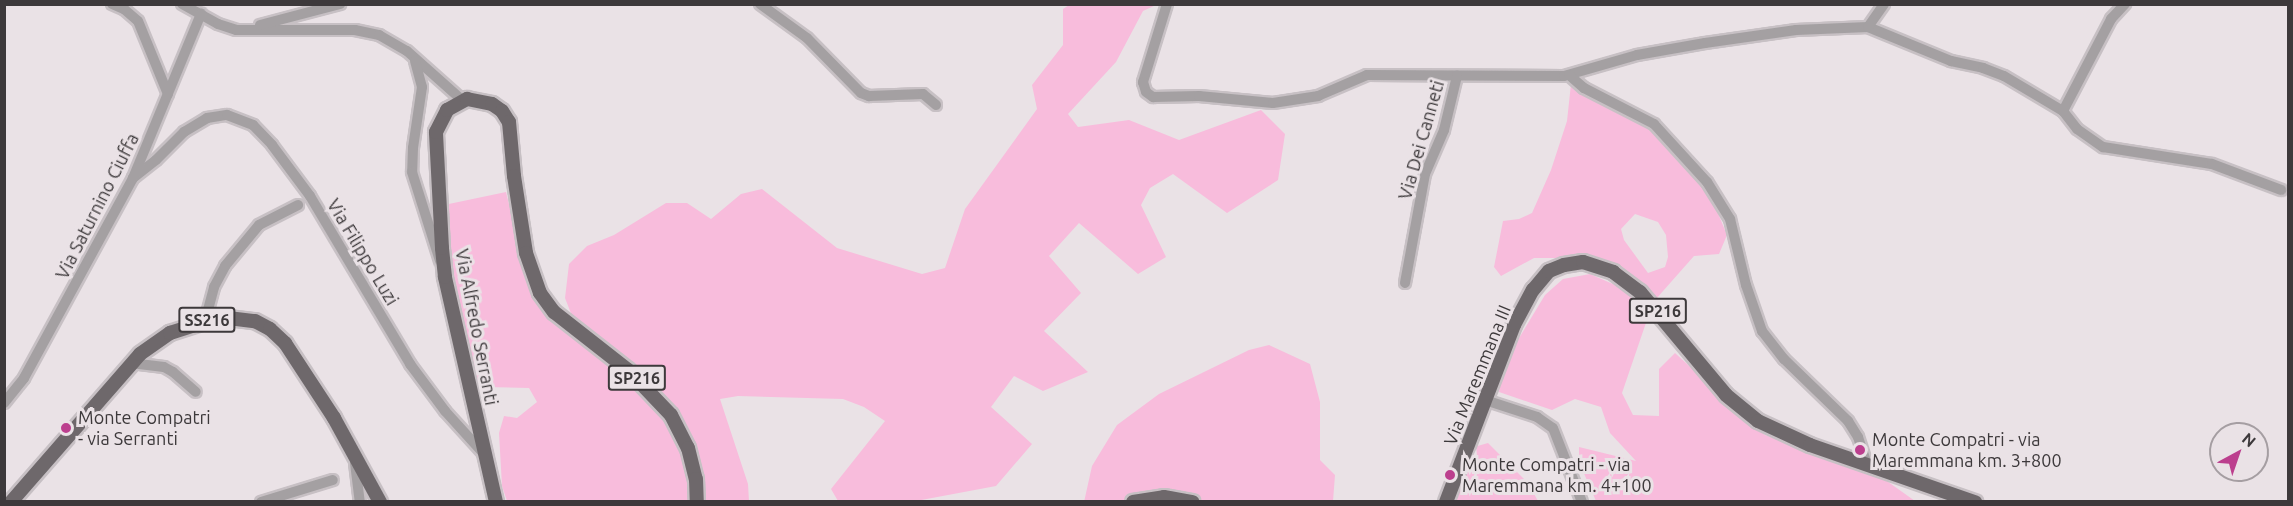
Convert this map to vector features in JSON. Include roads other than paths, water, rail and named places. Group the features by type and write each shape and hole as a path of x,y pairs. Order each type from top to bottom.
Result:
{"main road":[{"name":"SP216","path":"462,100 477,99 488,102 500,109 508,120 525,253 535,283 554,312 628,370 674,418 688,448 696,479 697,501"},
{"name":"Via Alfredo Serranti","path":"462,100 445,113 435,136 445,277 496,501"},
{"name":"Via Maremmana III","path":"1446,501 1514,325 1538,282 1559,266 1587,262 1613,272 1641,292 1721,389 1754,418 1797,440 1975,501"},
{"name":"SS216","path":"11,501 131,363 163,336 220,317 248,319 277,334 292,352 334,418 380,501"},
{"path":"1133,501 1164,497 1193,501"}],"street":[{"path":"112,4 124,9 138,21 168,94"},
{"path":"182,4 218,24 236,30 362,31 390,40 412,55 462,100"},
{"path":"236,30 289,20 340,4"},
{"path":"760,4 807,38 861,93 869,96 923,94 936,105"},
{"path":"1167,4 1143,82 1146,92 1153,97 1199,96 1273,103 1318,96 1363,76 1569,75 1637,55 1705,42 1796,30 1868,27 1951,61 1998,73 2062,111 2077,129 2106,148 2212,164 2281,190"},
{"path":"1868,27 1884,4"},
{"path":"2062,111 2109,23 2125,4"},
{"name":"Via Saturnino Ciuffa","path":"4,403 24,378 133,178 201,14"},
{"path":"412,55 419,68 422,87 412,148 412,172 445,277"},
{"path":"1569,75 1581,87 1654,124 1707,182 1730,219 1746,285 1762,331 1784,359 1848,421 1860,440 1867,465"},
{"name":"Via Dei Canneti","path":"1405,283 1427,165 1444,130 1457,76"},
{"name":"Via Filippo Luzi","path":"133,178 193,125 220,115 235,116 260,130 310,196 410,364 445,411 479,448 488,469"},
{"path":"155,126 155,135 159,139 169,142 177,138"},
{"path":"204,321 214,287 225,266 259,225 298,204"},
{"path":"131,363 164,367 196,392"},
{"path":"1485,400 1537,417 1553,428 1582,501"},
{"path":"352,454 360,501"},
{"path":"261,501 333,480"}],"place":[{"name":"Monte Compatri - via Serranti","path":"66,428"},
{"name":"Monte Compatri - via Maremmana km. 3+800","path":"1860,450"},
{"name":"Monte Compatri - via Maremmana km. 4+100","path":"1450,475"}]}
